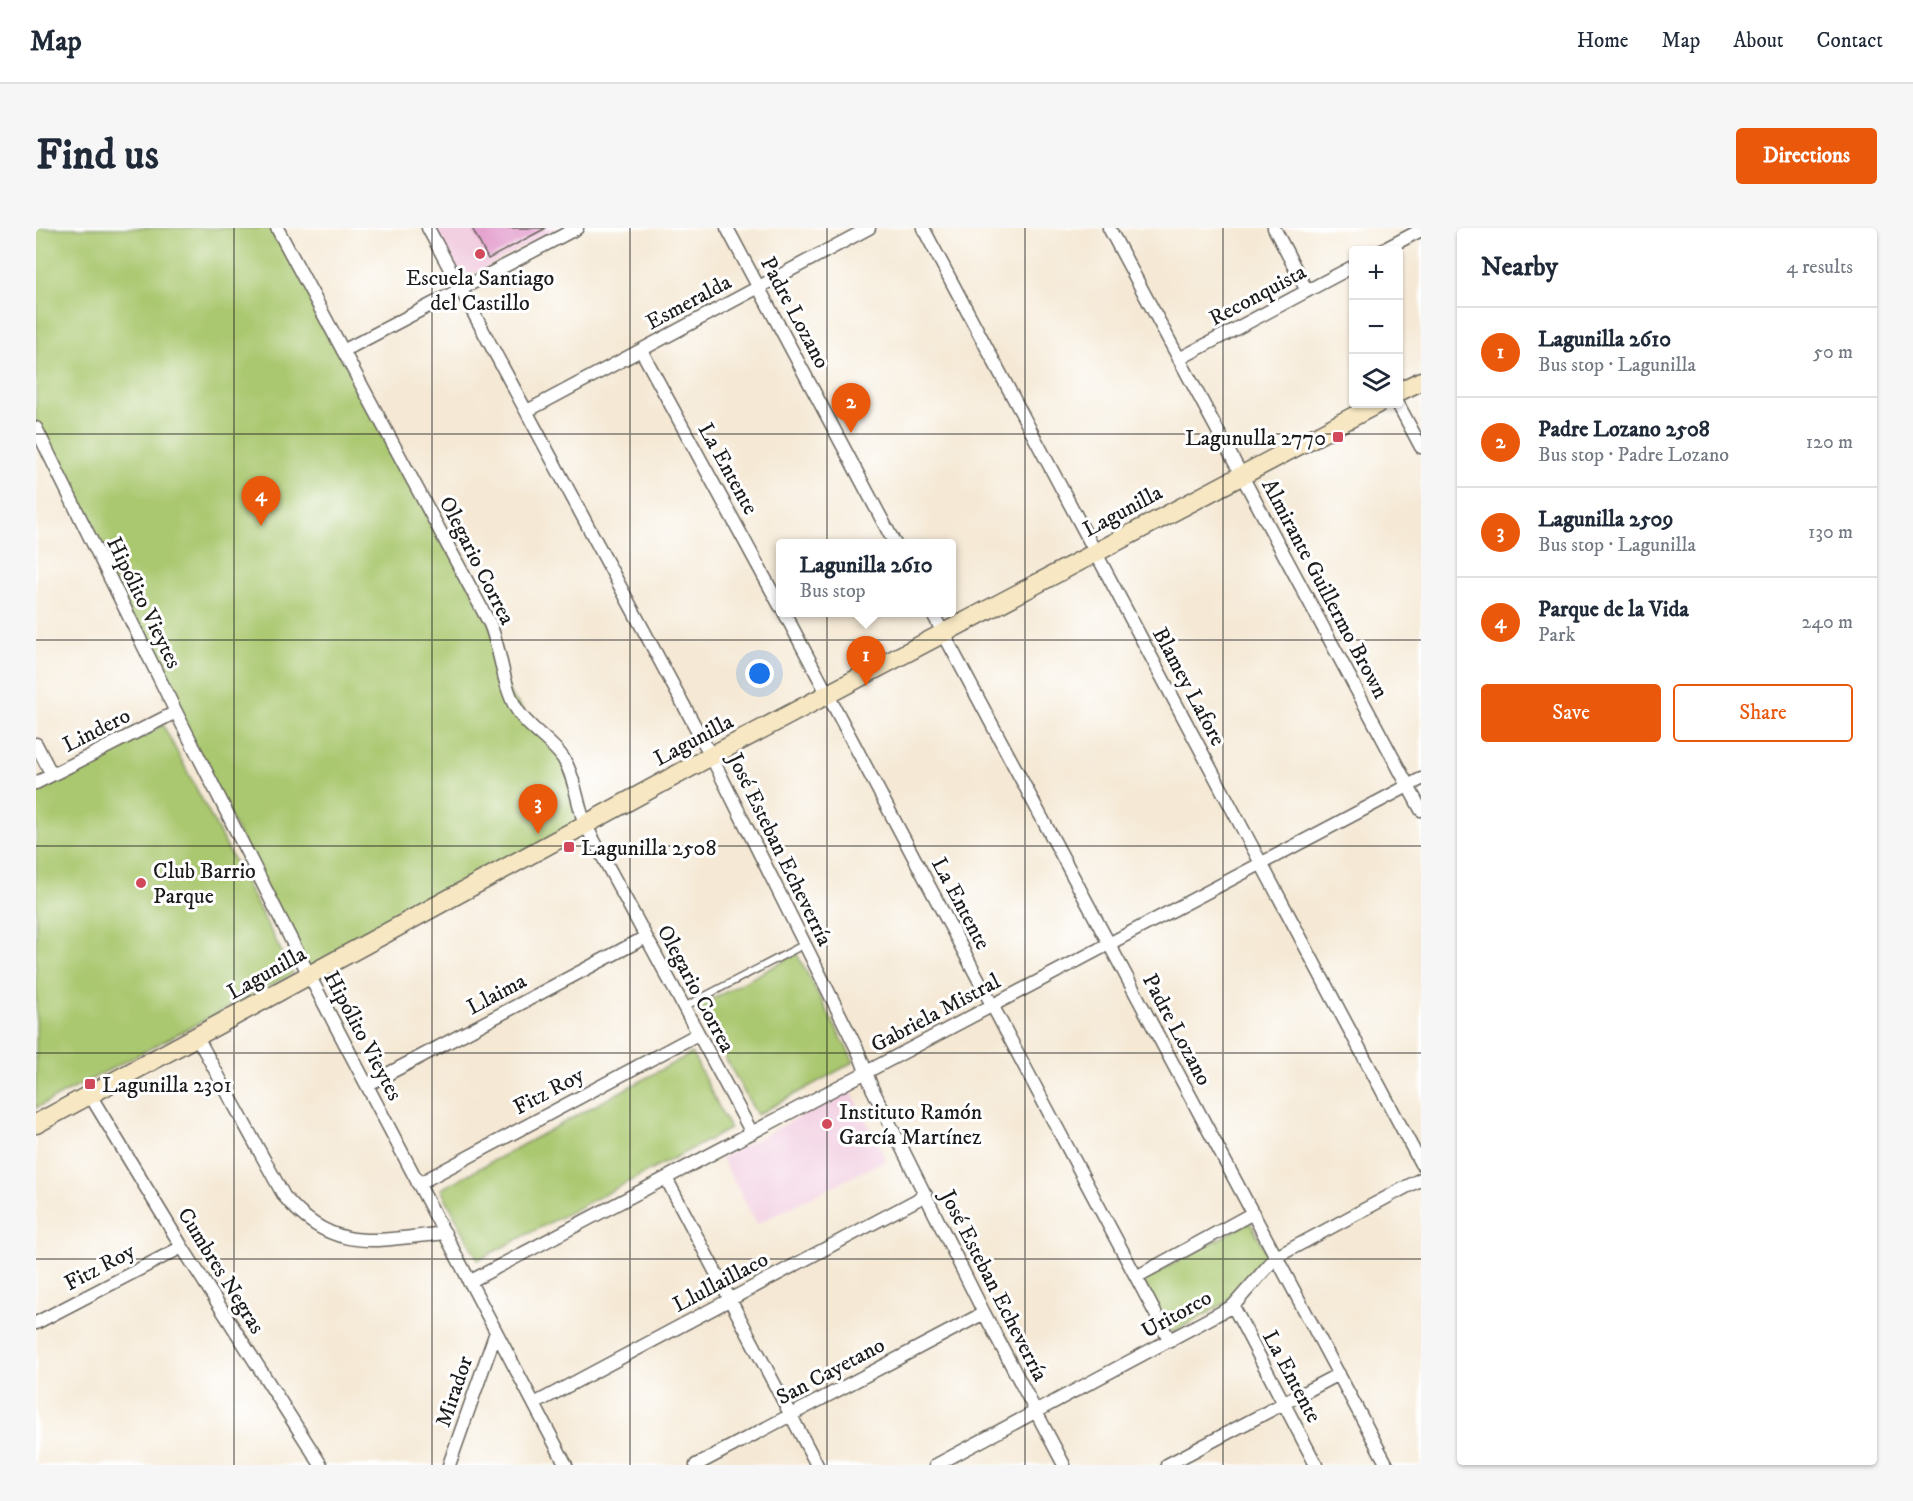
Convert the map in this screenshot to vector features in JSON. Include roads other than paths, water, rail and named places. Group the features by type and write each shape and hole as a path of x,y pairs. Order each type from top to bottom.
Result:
{"main road":[{"path":"1403,390 1421,381"},
{"name":"Lagunilla","path":"36,1124 711,756 1369,408"}],"street":[{"name":"Olegario Correa","path":"277,228 490,624 496,637 516,709 550,742 563,759 570,773 585,824 752,1133"},
{"name":"José Esteban Echeverría","path":"428,228 711,756 860,1053 872,1088 984,1313 1064,1465"},
{"path":"343,351 577,228"},
{"name":"Padre Lozano","path":"728,228 893,539"},
{"name":"Esmeralda","path":"527,411 869,228"},
{"name":"Blamey Lafore","path":"923,228 1421,1164"},
{"name":"Almirante Guillermo Brown","path":"1109,228 1421,810"},
{"path":"1274,228 1307,291"},
{"path":"1391,246 1421,230"},
{"name":"Reconquista","path":"1179,359 1349,268"},
{"name":"La Entente","path":"641,350 776,599"},
{"path":"1400,408 1421,447"},
{"name":"Hipólito Vieytes","path":"36,428 309,975 566,1465"},
{"name":"La Entente","path":"787,617 1170,1341"},
{"name":"Padre Lozano","path":"935,617 1387,1465"},
{"name":"Lindero","path":"36,783 176,712"},
{"path":"36,744 52,775"},
{"name":"Gabriela Mistral","path":"469,1282 1421,779"},
{"name":"Llaima","path":"366,1085 646,937"},
{"name":"Fitz Roy","path":"418,1184 698,1034"},
{"path":"197,1037 284,1196 314,1225 342,1238 367,1240 444,1233"},
{"name":"Cumbres Negras","path":"90,1095 182,1247 321,1465"},
{"path":"666,1178 817,1465"},
{"name":"Uritorco","path":"936,1465 1233,1306 1276,1257 1421,1179"},
{"name":"Llullaillaco","path":"534,1404 926,1195"},
{"path":"1136,1277 1253,1213"},
{"name":"Fitz Roy","path":"36,1323 182,1247"},
{"name":"La Entente","path":"1233,1306 1316,1465"},
{"name":"San Cayetano","path":"696,1465 984,1313"},
{"name":"Mirador","path":"449,1465 496,1332"},
{"path":"1167,1465 1339,1374"}],"lane":[{"path":"684,1007 805,944"}],"place":[{"name":"Escuela Santiago del Castillo","path":"480,254"},
{"name":"Padre Lozano 2508","path":"851,433"},
{"name":"Lagunulla 2770","path":"1338,437"},
{"name":"Parque de la Vida","path":"261,526"},
{"name":"Lagunilla 2610","path":"866,686"},
{"name":"Lagunilla 2509","path":"538,834"},
{"name":"Lagunilla 2508","path":"569,847"},
{"name":"Club Barrio Parque","path":"141,883"},
{"name":"Lagunilla 2301","path":"90,1084"},
{"name":"Instituto Ramón García Martínez","path":"827,1124"}]}
